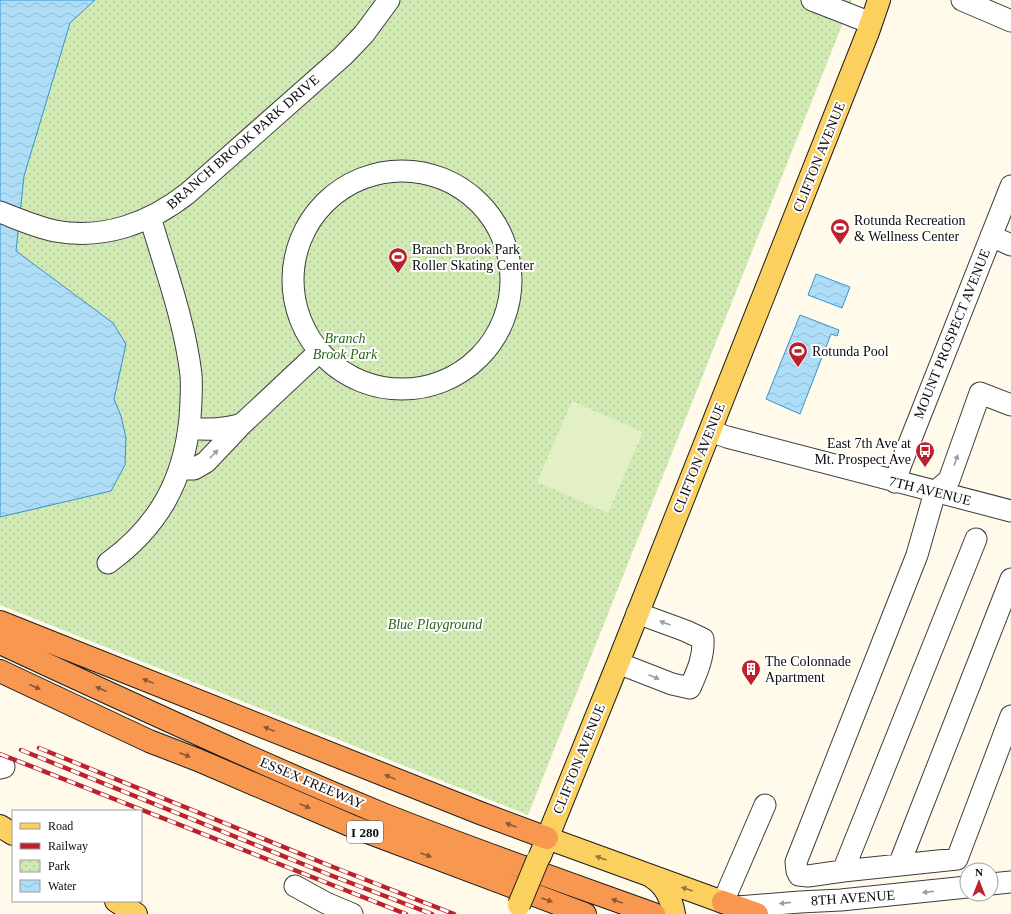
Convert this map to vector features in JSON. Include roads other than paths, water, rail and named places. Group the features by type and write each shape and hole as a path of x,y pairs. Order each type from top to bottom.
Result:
{"highway":[{"path":"0,622 480,813 547,838"},
{"name":"ESSEX FREEWAY","path":"0,643 271,766 375,811 654,914"},
{"name":"ESSEX FREEWAY","path":"0,671 149,741 198,760 354,827 585,914"}],"main road":[{"name":"CLIFTON AVENUE","path":"516,912 638,613 879,0"},
{"path":"0,826 12,833"},
{"name":"8TH AVENUE","path":"547,838 740,908"},
{"path":"651,876 662,885 669,896 673,908"}],"street":[{"name":"BRANCH BROOK PARK DRIVE","path":"0,212 38,227 70,233 97,233 136,224 167,209 188,193 343,56 364,34 389,0"},
{"path":"812,0 871,23"},
{"path":"962,0 1011,21"},
{"path":"390,172 429,174 447,181 463,190 478,202 491,216 507,251 511,270 511,289 507,309 500,328 489,347 475,361 456,375 436,384 413,388 390,388 367,384 346,374 319,352 308,337 300,319 294,296 293,272 297,249 306,228 318,210 334,194 351,184 372,175 390,172"},
{"name":"MOUNT PROSPECT AVENUE","path":"895,482 1011,186"},
{"path":"108,563 133,543 153,520 169,495 180,469 189,428 191,376 185,340 150,217"},
{"path":"991,236 1011,245"},
{"path":"180,469 194,469 206,462 242,424 319,352"},
{"path":"1011,405 980,393 949,480 935,492 917,555 796,862 796,871 800,875 808,876 957,859 1011,716"},
{"path":"189,428 204,430 222,429 242,424"},
{"name":"7TH AVENUE","path":"710,431 727,437 895,482 1011,511"},
{"path":"843,871 976,539"},
{"path":"899,865 1011,579"},
{"path":"618,662 672,684 690,688 697,671 704,650 702,639 686,631 638,613"},
{"path":"740,908 765,806"},
{"path":"999,883 1011,882"},
{"path":"295,886 326,903 352,914"},
{"name":"8TH AVENUE","path":"740,908 800,902 841,900 959,888"}],"water":[{"path":"0,0 95,0 70,23 24,176 16,251 113,323 126,344 114,399 121,416 126,438 125,465 111,491 0,517"},
{"path":"816,274 850,287 842,308 808,295"},
{"name":"Rotunda Pool","path":"800,315 839,330 837,336 831,334 800,414 766,399"}],"railway":[{"path":"39,748 333,867 454,914"},
{"path":"21,750 330,875 432,914"},
{"path":"0,754 406,914"}],"place":[{"name":"Rotunda Recreation & Wellness Center","path":"840,245"},
{"name":"Branch Brook Park Roller Skating Center","path":"398,274"},
{"name":"Rotunda Pool","path":"798,368"},
{"name":"East 7th Ave at Mt. Prospect Ave","path":"925,468"},
{"name":"The Colonnade Apartment","path":"751,686"}],"park label":[{"name":"Branch Brook Park","path":"345,346"},
{"name":"Blue Playground","path":"435,624"}]}
